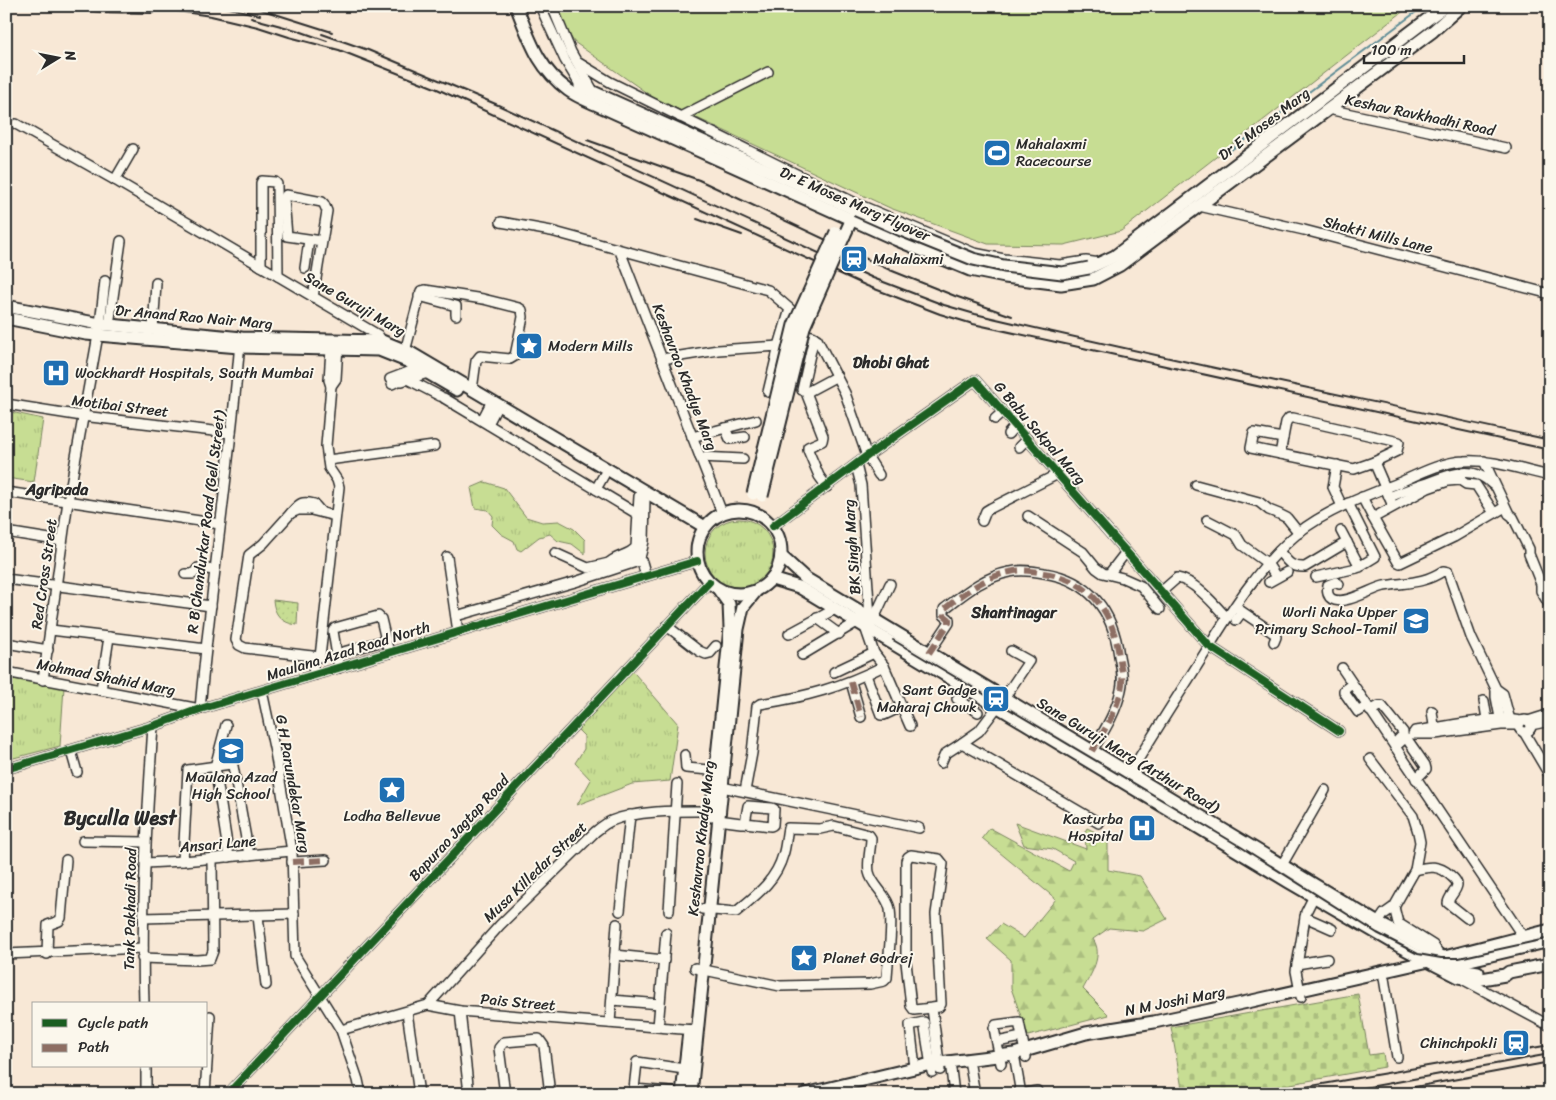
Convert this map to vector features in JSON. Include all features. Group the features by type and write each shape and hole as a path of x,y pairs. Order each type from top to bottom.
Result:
{"main road":[{"name":"Dr E Moses Marg Flyover","path":"516,6 536,56 552,77 570,91 594,98 850,213 970,270 1005,277 1061,284 1093,279 1120,265 1199,206"},
{"name":"Dr E Moses Marg","path":"1199,206 1328,109 1427,28 1445,6"},
{"name":"Dr E Moses Marg","path":"1100,263 1115,256 1427,28 1461,6"},
{"name":"Dr E Moses Marg Flyover","path":"580,86 594,98"},
{"name":"Dr E Moses Marg Flyover","path":"850,213 901,230 973,260 1062,273 1089,268 1100,263"},
{"path":"764,518 758,495 794,325 850,213"},
{"name":"Dr Anand Rao Nair Marg","path":"6,306 102,328 153,330 240,342"},
{"name":"Dr Anand Rao Nair Marg","path":"6,318 240,342 336,346 380,345"},
{"name":"Sane Guruji Marg","path":"380,345 404,355 472,390 493,407"},
{"name":"Sane Guruji Marg","path":"404,355 424,371 493,407 703,530"},
{"name":"Sane Guruji Marg","path":"602,471 642,498 703,530"},
{"path":"740,509 764,518 773,526 780,541 781,556 778,568 772,578 756,591 744,594 731,594 719,590 709,582 697,561 696,553 703,530 712,519 722,513 740,509 758,495"},
{"name":"Sane Guruji Marg (Arthur Road)","path":"781,556 820,594 842,609 929,653 1001,702 1171,805 1335,897 1350,912 1399,946 1453,964 1462,974"},
{"name":"Sane Guruji Marg (Arthur Road)","path":"772,578 820,594"},
{"name":"Keshavrao Khadye Marg","path":"719,590 729,604 730,628 720,771"},
{"name":"Keshavrao Khadye Marg","path":"685,1093 718,786 738,629 743,607 756,591"},
{"name":"Sane Guruji Marg (Arthur Road)","path":"866,621 968,689 1001,702 1092,751 1127,778"},
{"name":"Sane Guruji Marg (Arthur Road)","path":"1275,865 1314,896 1335,897"},
{"name":"Sane Guruji Marg (Arthur Road)","path":"1350,912 1378,923 1462,974"},
{"name":"N M Joshi Marg","path":"1453,964 1485,956 1550,930"},
{"name":"N M Joshi Marg","path":"805,1094 827,1092 939,1064 1000,1060 1020,1056 1092,1036 1253,1004 1399,971 1437,960 1525,941 1550,941"},
{"path":"1399,946 1403,959 1399,971"},
{"path":"1485,956 1481,963 1485,970 1488,971"},
{"path":"1462,974 1476,980 1505,976 1511,972 1550,964"},
{"path":"1462,974 1505,970 1511,972"},
{"name":"N M Joshi Marg","path":"1300,993 1384,978 1399,971"},
{"name":"Keshavrao Khadye Marg","path":"685,1093 684,1069 693,1030"},
{"name":"N M Joshi Marg","path":"840,1094 913,1071"}],"street":[{"path":"540,6 565,60 580,86"},
{"path":"552,6 571,52 594,98"},
{"path":"577,62 610,82 855,203 974,254 1004,260 1060,265 1086,261 1100,263"},
{"path":"680,117 768,72"},
{"name":"Keshav Ravkhadhi Road","path":"1328,109 1506,148"},
{"name":"Sane Guruji Marg","path":"16,124 378,335 380,345"},
{"path":"115,180 133,149"},
{"path":"261,266 261,183 262,181 275,182 277,184 278,276"},
{"path":"313,297 327,211 324,204 286,195 284,199 287,236 322,241"},
{"name":"Shakti Mills Lane","path":"1199,206 1304,230 1550,294"},
{"path":"501,222 551,232 768,290 790,309 768,392"},
{"path":"305,268 309,240"},
{"path":"102,328 121,241"},
{"name":"Keshavrao Khadye Marg","path":"620,251 722,513"},
{"path":"102,328 105,282"},
{"path":"153,330 156,283"},
{"path":"404,355 421,291 425,290 483,299 522,310 523,317 515,356 510,359 480,356 476,361 472,390"},
{"path":"419,296 456,306 456,315"},
{"name":"Red Cross Street","path":"44,680 62,541 82,416 102,328"},
{"path":"785,328 817,339 845,393 867,456 878,475"},
{"path":"802,390 814,337"},
{"name":"R B Chandurkar Road (Gell Street)","path":"200,709 240,342"},
{"path":"319,674 338,488 337,480 329,468 326,446 331,386 336,379 336,346"},
{"path":"662,359 718,350 779,346"},
{"path":"424,371 409,380 390,382 395,376 424,371"},
{"path":"827,487 819,476 808,450 808,447 822,440 823,436 807,395 809,391 836,376"},
{"path":"409,380 485,422 639,515"},
{"name":"G Babu Sakpal Marg","path":"773,526 867,456 975,380 1209,646 1339,731"},
{"name":"Motibai Street","path":"6,404 82,416 231,433"},
{"path":"485,422 493,407"},
{"path":"995,419 1003,412"},
{"path":"1276,453 1279,438 1289,418 1399,442 1397,451 1356,469 1337,465 1276,453 1251,448 1254,433 1279,438"},
{"path":"692,437 756,420"},
{"path":"1008,434 1016,426"},
{"path":"725,428 730,438 744,437"},
{"path":"1019,447 1027,439"},
{"path":"328,460 434,446"},
{"path":"700,457 743,459"},
{"path":"1387,492 1403,481 1442,466 1463,461 1484,462 1550,476"},
{"path":"1374,462 1393,506"},
{"path":"1484,462 1505,506 1513,517 1529,549 1529,554 1541,584 1541,591 1550,606"},
{"name":"BK Singh Marg","path":"856,465 861,485 866,621 874,653 884,666 900,707 910,726"},
{"path":"1316,576 1360,567 1374,558 1375,554 1333,487 1337,465"},
{"path":"1442,466 1445,476"},
{"path":"596,489 602,471"},
{"path":"1127,778 1209,646 1232,619 1250,583 1267,563 1299,532 1362,497 1406,490 1458,472 1475,473 1485,477 1496,488"},
{"path":"1423,473 1426,483"},
{"path":"982,521 986,511 1058,474"},
{"path":"1373,518 1428,488 1457,480 1466,484 1476,485 1490,509"},
{"path":"1403,481 1406,490"},
{"path":"1196,485 1263,504 1269,510 1287,518 1299,532"},
{"path":"1254,500 1256,490"},
{"path":"6,492 220,524"},
{"path":"1362,497 1400,563 1454,537 1490,509 1505,506"},
{"path":"609,563 635,550 642,498"},
{"path":"555,553 588,568 634,559 641,554 644,541 642,498"},
{"path":"320,657 246,648 240,646 236,640 249,554 263,544 291,513 298,510 311,510 336,516"},
{"path":"1028,516 1083,552 1096,568 1141,586 1160,609"},
{"path":"1207,520 1236,535 1242,545 1267,563 1273,579 1287,572"},
{"path":"1341,531 1360,567"},
{"path":"6,532 62,541"},
{"path":"1279,551 1290,565 1305,568 1347,542"},
{"path":"1109,574 1126,552"},
{"path":"447,557 458,632"},
{"path":"456,616 640,561 646,576"},
{"name":"Maulana Azad Road North","path":"6,769 72,751 200,709 697,561"},
{"path":"185,574 193,574 198,568 215,570"},
{"path":"929,653 949,621 944,615 944,609 972,587 993,577 1011,571 1028,571 1061,576 1078,585 1095,598 1114,630 1123,678 1114,715 1092,751"},
{"path":"1339,584 1336,582 1328,585 1327,590 1333,599 1341,600 1384,586 1417,582 1431,578 1443,571 1448,572 1471,637 1496,689 1500,722"},
{"path":"1141,586 1149,578"},
{"path":"1161,592 1177,578 1184,580 1232,619"},
{"path":"6,579 211,606"},
{"name":"Bapurao Jagtap Road","path":"228,1094 709,582"},
{"path":"571,583 575,597"},
{"path":"802,655 866,621 890,584"},
{"path":"1541,584 1550,592"},
{"path":"528,595 532,610"},
{"path":"788,634 817,618 842,609"},
{"path":"1238,609 1275,634 1274,642"},
{"path":"339,668 334,628 377,616 381,619 389,653"},
{"path":"817,618 839,634"},
{"path":"667,626 702,652 710,652 716,646"},
{"path":"50,630 206,649"},
{"path":"101,690 109,637"},
{"path":"336,654 386,640"},
{"path":"6,643 48,650"},
{"path":"942,763 945,754 979,731 1029,661 1012,651"},
{"path":"834,672 874,653"},
{"path":"310,656 319,674"},
{"path":"745,791 752,753 757,706 802,697 851,682 884,666"},
{"path":"1342,668 1419,777 1525,941"},
{"name":"Mohmad Shahid Marg","path":"6,672 200,709"},
{"path":"866,675 881,715 900,707"},
{"path":"851,682 862,717"},
{"path":"968,689 959,701 978,712"},
{"path":"1496,689 1503,694 1550,776"},
{"name":"G H Parundekar Marg","path":"262,691 275,752 292,851 295,956 341,1030 361,1094"},
{"path":"1484,701 1488,724"},
{"path":"1369,708 1381,706 1403,732 1403,735 1395,745"},
{"path":"1433,711 1436,731 1500,722 1521,724 1550,721"},
{"path":"1521,724 1550,714"},
{"path":"226,725 215,767 230,857"},
{"name":"Tank Pakhadi Road","path":"144,1002 142,958 146,863 145,842 153,726"},
{"path":"1395,745 1407,739 1426,766 1419,777"},
{"path":"962,743 1098,822"},
{"path":"72,751 77,772"},
{"path":"685,755 686,768 720,771"},
{"path":"1370,759 1413,816 1420,842 1416,870 1394,907 1384,914 1378,923"},
{"path":"183,861 187,772 191,769 231,764 233,766 249,855"},
{"path":"669,911 678,784"},
{"path":"718,786 919,828"},
{"path":"1275,865 1325,790"},
{"name":"Musa Killedar Street","path":"428,1005 500,924 595,832 610,821 630,815 676,811 716,814 745,824"},
{"path":"620,911 630,815"},
{"path":"699,969 780,986 870,984 884,981 887,978 890,913 883,893 872,879 869,871 871,838 869,835 834,826 820,829 788,828 783,855 778,869 764,889 736,912 705,909"},
{"path":"83,841 145,842"},
{"name":"Ansari Lane","path":"146,863 292,851"},
{"path":"911,855 939,859 943,864 936,914 941,1006 932,1008 914,1010 911,1006 906,962 905,912 906,861 911,855"},
{"path":"142,958 210,959 213,951 212,859"},
{"path":"46,954 48,924 59,921 61,918 66,860"},
{"path":"292,862 326,860"},
{"path":"1416,870 1425,867 1440,868 1455,880 1457,885 1448,903 1467,918"},
{"path":"1300,993 1296,977 1306,912 1314,896"},
{"path":"1394,907 1398,923 1434,945 1437,960"},
{"path":"143,918 294,914"},
{"path":"258,916 266,985"},
{"path":"1305,917 1332,929"},
{"path":"610,1023 617,924"},
{"path":"658,1027 666,933"},
{"path":"6,954 46,954 143,948"},
{"path":"615,955 664,960"},
{"path":"1298,964 1327,959"},
{"path":"1462,974 1550,1026"},
{"path":"1384,978 1397,1057"},
{"path":"612,1000 660,1004"},
{"name":"Pais Street","path":"341,1030 428,1005 460,1011 693,1030"},
{"path":"932,1008 939,1064"},
{"path":"460,1011 469,1094"},
{"path":"408,1012 419,1094"},
{"path":"208,1055 210,1016"},
{"path":"1000,1060 994,1028 1019,1022 1022,1037 1020,1056 1021,1094 1037,1091"},
{"path":"913,1071 914,1056 910,1025 917,1023 925,1024 939,1064 954,1094"},
{"path":"997,1042 1022,1037"},
{"path":"505,1094 500,1044 540,1039 544,1046 550,1094"},
{"path":"914,1056 939,1064"},
{"path":"684,1069 637,1062 634,1089 685,1093"},
{"path":"968,1063 969,1094"},
{"path":"968,1063 975,1094"},
{"path":"146,1068 146,1094"},
{"path":"206,1094 207,1068"}],"green space":[{"name":"Mahalaxmi Racecourse","path":"552,6 1410,6 1121,231 1064,245 988,244 890,208 654,98 574,42"},
{"path":"6,411 43,419 34,482 6,478"},
{"path":"485,482 504,488 526,517 542,522 559,521 574,529 585,540 585,554 572,544 558,541 550,534 539,537 521,551 517,549 514,541 501,534 492,525 493,516 488,510 475,508 471,488"},
{"path":"739,519 752,522 763,529 770,540 773,553 770,566 763,577 752,584 739,587 726,584 715,577 708,566 705,553 708,540 715,529 726,522"},
{"path":"273,600 298,603 297,625 283,620 277,614"},
{"path":"629,667 678,724 670,781 632,784 577,805 591,780 575,763 584,749 584,736 574,726"},
{"path":"6,678 64,687 60,746 6,760"},
{"path":"1015,823 1086,849 1085,832 1087,828 1108,838 1108,870 1140,876 1167,919 1143,931 1109,928 1093,939 1096,945 1097,958 1093,971 1083,989 1109,1015 1028,1036 1011,988 1011,960 987,939 1001,924 1024,938 1056,899 982,838 990,828 1069,871 1074,861 1053,849 1024,845"},
{"path":"1358,994 1369,1055 1383,1053 1385,1067 1235,1094 1183,1094 1171,1027"}],"waterway":[{"path":"1231,150 1424,6"}],"railway":[{"path":"52,6 101,12 153,13"},
{"path":"143,6 211,16 339,50 435,88 867,286 940,314 973,324 1550,450"},
{"path":"221,6 260,15"},
{"path":"253,7 332,32"},
{"path":"251,18 296,30 327,41"},
{"path":"322,34 368,50 498,105 873,278 944,305 1118,347 1550,440"},
{"path":"587,140 699,180 890,270 1012,316"},
{"path":"697,219 742,235"},
{"path":"893,640 1241,847 1377,933 1418,954 1441,958 1459,958 1550,938"},
{"path":"1265,1094 1550,1045"},
{"path":"1331,1094 1550,1054"},
{"path":"1377,1094 1550,1062"}],"marked path":[{"path":"929,653 949,623 949,619 944,615 944,609 983,582 1001,574 1023,570 1040,572 1060,577 1086,590 1105,612 1111,625 1116,640 1122,673 1122,686 1116,706 1092,751"},
{"path":"851,682 861,717"},
{"path":"292,862 326,860"}],"cycle path":[{"path":"773,526 867,456 975,380 1209,646 1339,731"},
{"path":"6,769 153,726 200,709 697,561"},
{"path":"228,1094 709,582"}],"place":[{"name":"Mahalaxmi Racecourse","path":"997,153"},
{"name":"Mahalaxmi","path":"854,259"},
{"name":"Modern Mills","path":"529,346"},
{"name":"Wockhardt Hospitals, South Mumbai","path":"56,373"},
{"name":"Worli Naka Upper Primary School-Tamil","path":"1416,621"},
{"name":"Sant Gadge Maharaj Chowk","path":"996,699"},
{"name":"Maulana Azad High School","path":"231,751"},
{"name":"Lodha Bellevue","path":"392,790"},
{"name":"Kasturba Hospital","path":"1142,828"},
{"name":"Planet Godrej","path":"804,958"},
{"name":"Chinchpokli","path":"1516,1043"}],"district":[{"name":"Dhobi Ghat","path":"891,362"},
{"name":"Agripada","path":"57,489"},
{"name":"Shantinagar","path":"1014,612"},
{"name":"Byculla West","path":"120,818"}]}
